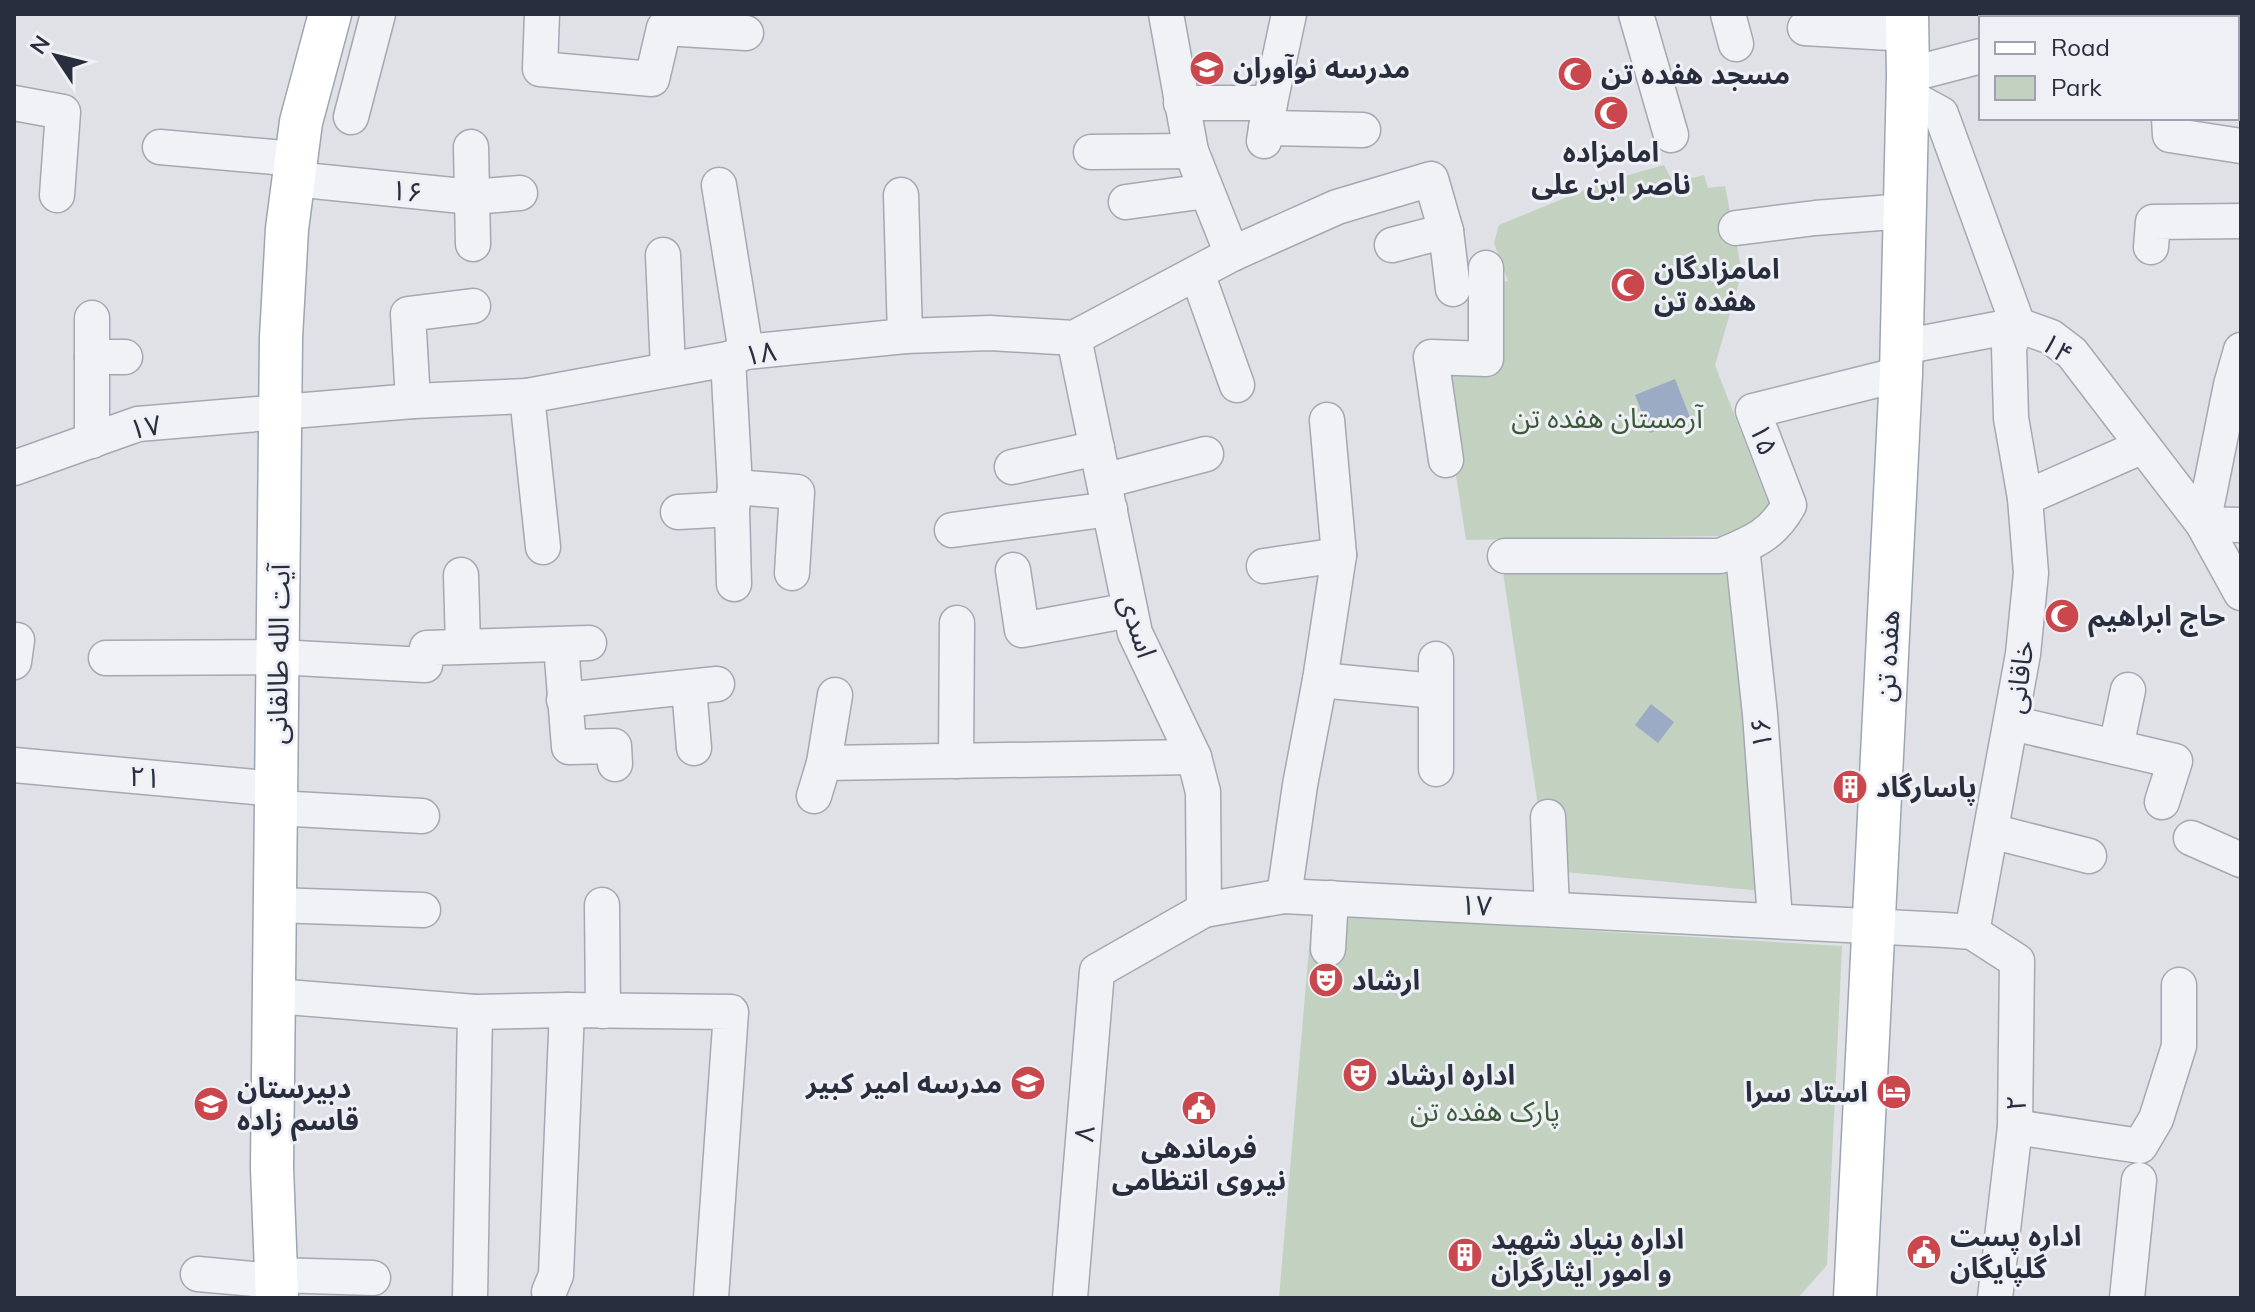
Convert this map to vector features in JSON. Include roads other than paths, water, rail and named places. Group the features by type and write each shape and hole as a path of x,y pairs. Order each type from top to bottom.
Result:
{"main road":[{"name":"آیت الله طالقانی","path":"276,1285 272,1168 262,1048 274,996 278,657 274,562 276,407 287,229 301,122 330,14"},
{"name":"هفده تن","path":"1855,1298 1901,360 1908,86 1906,20"}],"street":[{"path":"351,117 378,14"},
{"path":"542,14 540,69 652,79 664,28 746,33"},
{"path":"1267,124 1289,14"},
{"path":"1643,15 1671,135"},
{"path":"1805,28 1906,20"},
{"path":"1173,34 1181,103 1191,151 1206,191 1237,385"},
{"path":"1908,86 1979,57"},
{"name":"۱۴","path":"1908,86 1941,114 2018,325 2051,337 2072,353 2203,524 2241,593"},
{"path":"14,103 63,112 57,195"},
{"path":"1181,103 1267,124 1363,130"},
{"path":"2169,120 2170,135 2241,146"},
{"path":"160,147 295,169"},
{"path":"471,147 473,244"},
{"path":"1091,152 1191,151"},
{"name":"۱۶","path":"295,169 472,197 520,193"},
{"path":"1074,338 1217,262 1337,207 1431,179 1446,231 1452,278 1494,266 1486,359 1431,357 1446,460"},
{"path":"719,185 737,356 734,584"},
{"path":"1126,202 1206,191"},
{"path":"901,195 905,336"},
{"path":"1736,228 1905,211"},
{"path":"2151,247 2153,222 2241,221"},
{"path":"1392,245 1446,231"},
{"path":"663,255 668,368"},
{"path":"413,401 408,314 473,306"},
{"path":"92,318 108,357 92,441"},
{"path":"1901,360 2018,325"},
{"name":"خاقانی","path":"1972,932 2012,723 2031,573 2025,498 2011,418 2009,347 2018,325"},
{"name":"۱۸","path":"276,407 527,396 737,356 905,336 990,333 1074,338"},
{"name":"اسدی","path":"1074,338 1135,633 1194,757 1203,792 1204,910"},
{"path":"2241,350 2236,386 2203,524 2241,525"},
{"name":"۱۵","path":"1742,547 1777,526 1789,505 1753,411 1901,360"},
{"path":"527,396 543,547"},
{"name":"۱۷","path":"14,468 138,424 276,407"},
{"path":"1284,896 1339,555 1327,420"},
{"path":"2025,498 2143,446"},
{"path":"952,530 1104,479 1206,454"},
{"path":"1012,467 1104,479"},
{"path":"678,512 733,498 797,492 792,573"},
{"path":"1505,556 1720,556 1742,547"},
{"name":"۱۶","path":"1742,547 1760,714 1775,919"},
{"path":"1264,566 1339,555"},
{"path":"1013,570 1022,630 1130,610"},
{"path":"461,575 463,645"},
{"path":"956,761 957,623"},
{"path":"106,658 278,657 425,665 427,648 575,644 564,700 569,747 614,746 615,764"},
{"path":"1320,680 1436,675 1436,769"},
{"path":"564,700 703,686 694,748"},
{"path":"2116,747 2128,690"},
{"path":"814,796 824,763 835,695"},
{"path":"2012,723 2175,761 2162,802"},
{"path":"824,763 1194,757"},
{"name":"۲۱","path":"14,765 422,816"},
{"path":"1548,817 1552,908"},
{"path":"1991,831 2089,856"},
{"path":"2191,838 2241,860"},
{"name":"۱۷","path":"1097,971 1204,910 1284,896 1873,926"},
{"path":"1328,949 1331,898"},
{"path":"275,905 423,910"},
{"path":"602,905 603,1011"},
{"path":"1873,926 1972,932"},
{"name":"۲","path":"1972,932 2017,961 2015,1127 1995,1298"},
{"name":"۸","path":"1070,1298 1074,1113 1097,971"},
{"path":"2015,1127 2140,1146 2168,1125 2179,1046 2179,985"},
{"path":"274,996 475,1012 567,1010 733,1014 711,1298"},
{"path":"549,1292 556,1275 567,1010"},
{"path":"470,1298 475,1012"},
{"path":"2127,1298 2139,1180"},
{"path":"198,1274 276,1285 373,1278"}],"water":[{"path":"1675,379 1690,417 1650,433 1635,395"},
{"path":"1651,704 1674,722 1658,743 1635,725"}],"place":[{"name":"مدرسه نوآوران","path":"1207,68"},
{"name":"مسجد هفده تن","path":"1575,74"},
{"name":"امامزاده ناصر ابن علی","path":"1611,113"},
{"name":"امامزادگان هفده تن","path":"1628,285"},
{"name":"حاج ابراهیم","path":"2062,616"},
{"name":"پاسارگاد","path":"1850,787"},
{"name":"ارشاد","path":"1326,980"},
{"name":"اداره ارشاد","path":"1360,1075"},
{"name":"مدرسه امیر کبیر","path":"1028,1083"},
{"name":"استاد سرا","path":"1894,1092"},
{"name":"دبیرستان قاسم زاده","path":"211,1104"},
{"name":"فرماندهی نیروی انتظامی","path":"1199,1108"},
{"name":"اداره پست گلپایگان","path":"1924,1252"},
{"name":"اداره بنیاد شهید و امور ایثارگران","path":"1465,1255"}],"park label":[{"name":"آرمستان هفده تن","path":"1607,418"},
{"name":"پارک هفده تن","path":"1485,1111"}]}
